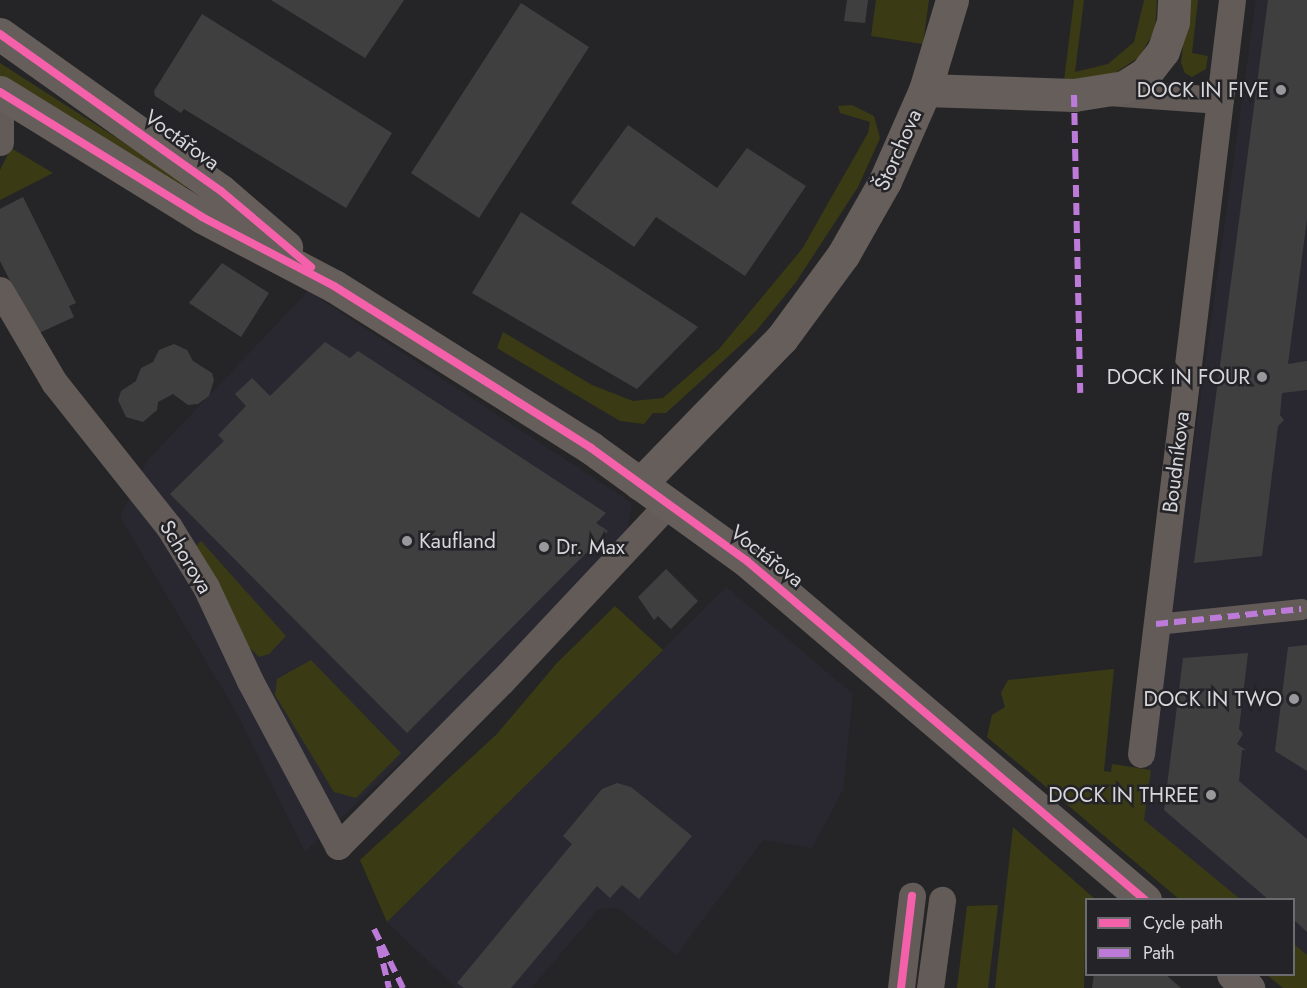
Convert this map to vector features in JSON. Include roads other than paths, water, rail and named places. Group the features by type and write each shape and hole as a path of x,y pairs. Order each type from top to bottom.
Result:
{"main road":[{"path":"925,90 952,0"},
{"path":"1105,92 1124,87 1145,74 1163,51 1173,22 1174,0"},
{"name":"Voctářova","path":"0,34 221,191 334,286"},
{"name":"Štorchova","path":"640,484 754,369 809,303 866,218 925,90 1064,95 1105,92"},
{"name":"Voctářova","path":"0,92 202,217 334,286 591,448 800,605 1143,898"},
{"path":"1234,976 1248,988"}],"street":[{"path":"1220,100 1232,0"},
{"name":"Štorchova","path":"1105,92 1220,100"},
{"name":"Boudníkova","path":"1141,754 1220,100"},
{"path":"0,118 0,141"},
{"name":"Schorova","path":"0,290 54,382 141,489 181,547 338,846 501,682 668,504"},
{"path":"1156,624 1301,609"},
{"path":"900,988 911,901"},
{"path":"930,988 941,905"}],"place":[{"name":"DOCK IN FIVE","path":"1281,90"},
{"name":"DOCK IN FOUR","path":"1262,377"},
{"name":"Kaufland","path":"407,541"},
{"name":"Dr. Max","path":"544,547"},
{"name":"DOCK IN TWO","path":"1294,699"},
{"name":"DOCK IN THREE","path":"1211,795"}]}
